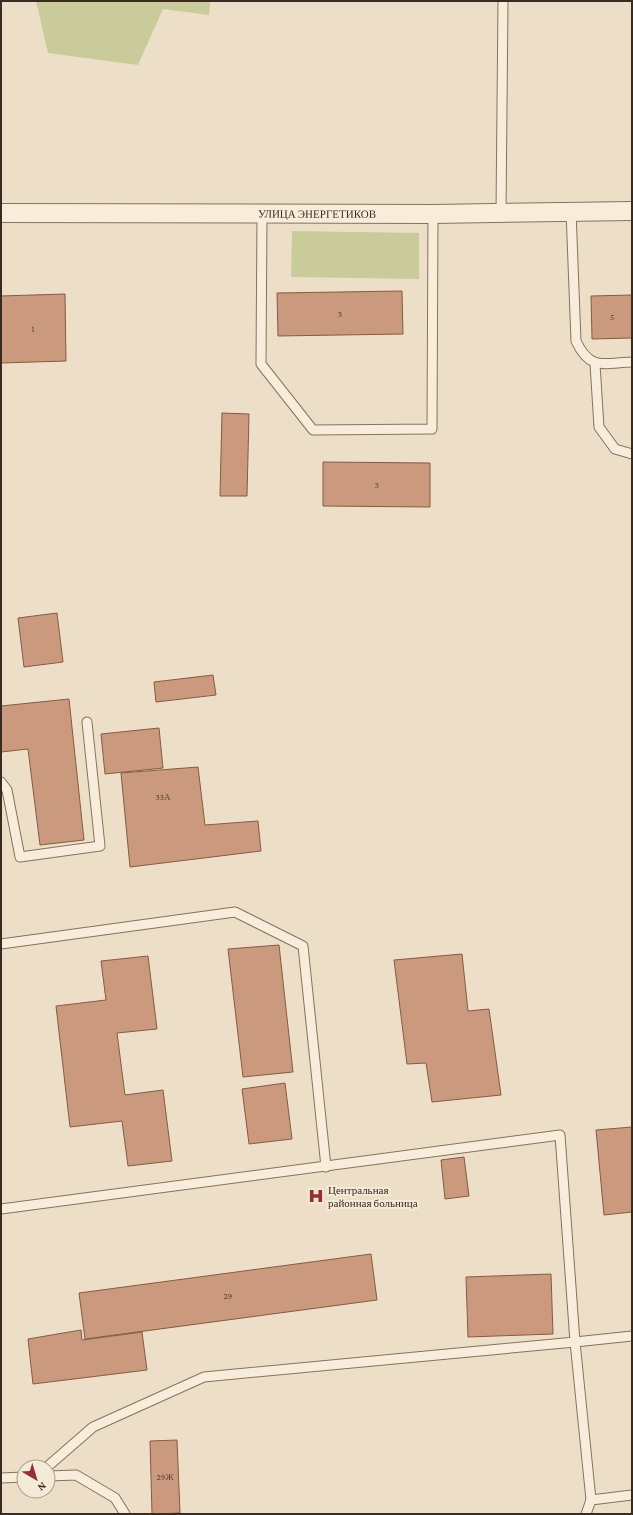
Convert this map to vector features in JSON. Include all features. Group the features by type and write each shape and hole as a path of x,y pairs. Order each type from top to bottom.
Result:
{"street":[{"name":"УЛИЦА ЭНЕРГЕТИКОВ","path":"1,213 433,214 632,211"}],"lane":[{"path":"501,212 503,1"},
{"path":"571,211 576,341 582,355 595,364 632,362"},
{"path":"262,214 261,364 313,430 432,429 433,214"},
{"path":"595,364 599,427 615,449 632,454"},
{"path":"1,782 7,790 20,857 100,846 87,722"},
{"path":"1,944 235,912 303,946 326,1167"},
{"path":"1,1209 560,1135 575,1342 591,1500 586,1514"},
{"path":"56,1459 93,1427 204,1376 632,1336"},
{"path":"56,1476 76,1475 115,1498 125,1514"},
{"path":"1,1478 16,1477"},
{"path":"591,1500 632,1495"}],"green space":[{"path":"36,1 210,1 209,15 163,9 138,65 48,53"},
{"path":"292,231 419,233 419,279 291,277"}],"building":[{"path":"402,291 403,334 278,336 277,293"},
{"path":"65,294 66,361 1,363 1,296"},
{"path":"632,295 632,338 592,339 591,296"},
{"path":"222,413 249,414 247,496 220,496"},
{"path":"323,462 430,463 430,507 323,506"},
{"path":"57,613 63,662 24,667 18,618"},
{"path":"213,675 216,695 156,702 154,682"},
{"path":"69,699 84,840 40,845 28,749 1,752 1,706"},
{"path":"159,728 163,768 105,774 101,734"},
{"path":"198,767 205,825 258,821 261,851 130,867 121,773"},
{"path":"279,945 293,1072 243,1077 228,949"},
{"path":"462,954 468,1011 489,1009 501,1095 432,1102 426,1063 407,1064 394,960"},
{"path":"148,956 157,1029 117,1033 125,1095 163,1090 172,1161 128,1166 122,1121 70,1127 56,1006 106,1000 101,961"},
{"path":"285,1083 292,1139 249,1144 242,1089"},
{"path":"632,1127 632,1212 604,1215 596,1130"},
{"path":"464,1157 469,1196 445,1199 441,1160"},
{"path":"371,1254 377,1300 85,1339 79,1293"},
{"path":"551,1274 553,1334 468,1337 466,1277"},
{"path":"81,1330 82,1340 142,1332 147,1370 33,1384 28,1339"},
{"path":"177,1440 180,1513 152,1514 150,1441"}],"place":[{"name":"Центральная районная больница","path":"316,1196"}]}
